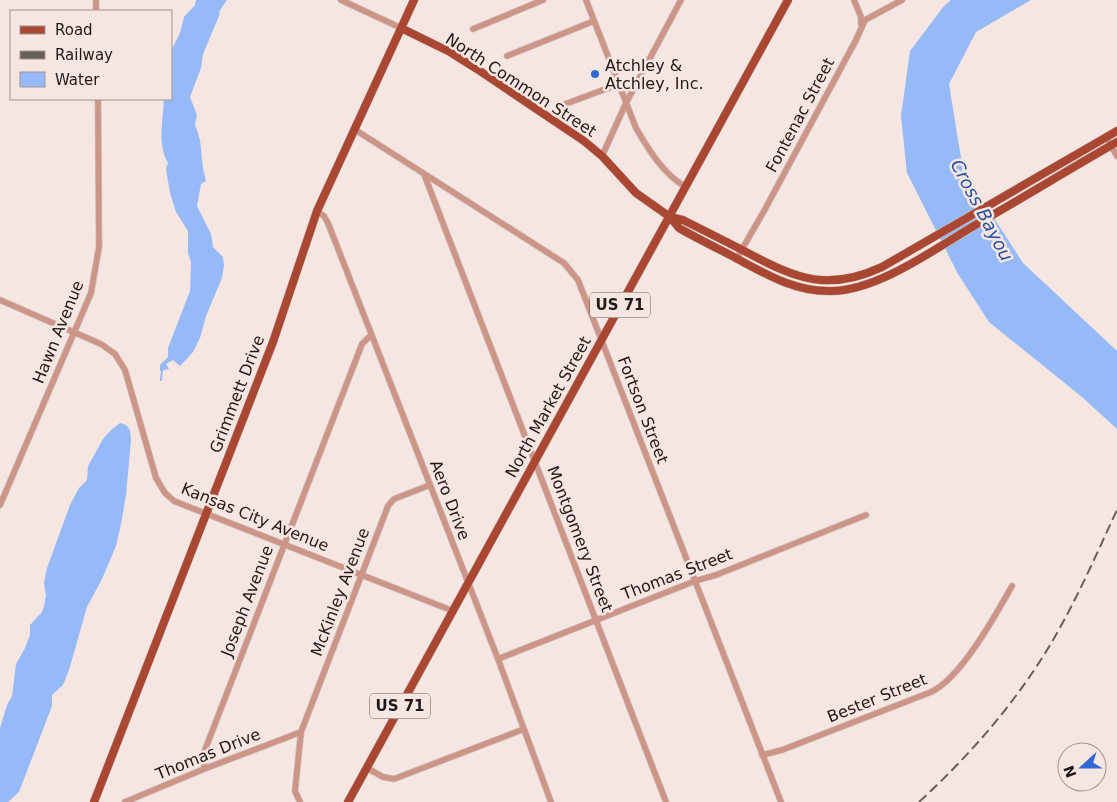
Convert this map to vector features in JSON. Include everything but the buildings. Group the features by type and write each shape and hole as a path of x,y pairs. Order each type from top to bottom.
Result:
{"main road":[{"name":"Grimmett Drive","path":"94,802 272,342 317,211 414,0"},
{"name":"North Market Street","path":"348,802 788,0"},
{"name":"North Common Street","path":"401,28 450,52 584,141 602,156 636,193 670,217 679,228 786,284 805,289 831,292 868,284 918,259 1114,144"},
{"name":"North Common Street","path":"670,217 684,220 784,272 803,278 824,281 846,280 882,268 1117,131"}],"street":[{"name":"North Common Street","path":"341,0 401,28"},
{"path":"473,29 543,0"},
{"path":"586,0 636,128 674,181 686,187"},
{"path":"602,156 626,103 681,0"},
{"path":"854,0 861,17 861,27"},
{"name":"Fontenac Street","path":"736,258 764,211 856,40 861,27 868,18 902,0"},
{"path":"507,56 594,21"},
{"path":"560,106 619,84"},
{"name":"Hawn Avenue","path":"0,505 76,332 91,293 99,247 98,100"},
{"name":"Fortson Street","path":"354,129 569,267 578,280 781,802"},
{"path":"1106,137 1114,144 1117,156"},
{"name":"Montgomery Street","path":"424,174 666,802"},
{"name":"Aero Drive","path":"317,211 324,216 328,224 372,335 498,659 551,802"},
{"name":"Kansas City Avenue","path":"0,300 76,332 101,344 115,354 125,370 156,478 161,489 174,501 453,611"},
{"name":"Joseph Avenue","path":"204,769 202,754 362,344 372,335"},
{"name":"McKinley Avenue","path":"300,802 295,791 301,732 389,503 394,499 430,485"},
{"name":"Thomas Street","path":"498,659 866,515"},
{"name":"Bester Street","path":"762,755 782,750 942,686 952,677 964,661 1012,586"},
{"path":"366,768 384,777 394,779 524,729"},
{"name":"Thomas Drive","path":"125,802 301,732"}],"water":[{"path":"196,0 227,0 220,10 203,54 201,68 190,97 197,115 195,124 200,140 206,181 201,184 197,206 211,234 213,247 223,257 224,265 222,278 193,352 180,366 173,360 166,364 169,369 160,371 160,365 168,357 168,348 190,291 191,262 188,253 188,231 176,212 170,193 166,169 168,163 162,140 162,123 164,100 172,100 172,49 180,33 184,17 195,5"},
{"name":"Cross Bayou","path":"951,0 1031,0 976,32 949,84 963,170 1023,263 1117,351 1117,429 1082,397 989,322 958,274 907,173 901,116 910,51 944,6"},
{"path":"120,423 126,425 130,430 131,440 126,495 116,546 102,579 87,607 63,685 52,695 52,706 19,792 8,802 0,802 0,728 7,705 12,696 16,664 30,635 30,625 42,612 46,595 44,583 47,568 70,505 79,488 87,480 88,466 103,439"}],"waterway":[{"path":"161,380 162,370"}],"railway":[{"path":"919,802 988,731 1033,671 1066,616 1117,510"}],"place":[{"name":"Atchley & Atchley, Inc.","path":"595,74"}]}
